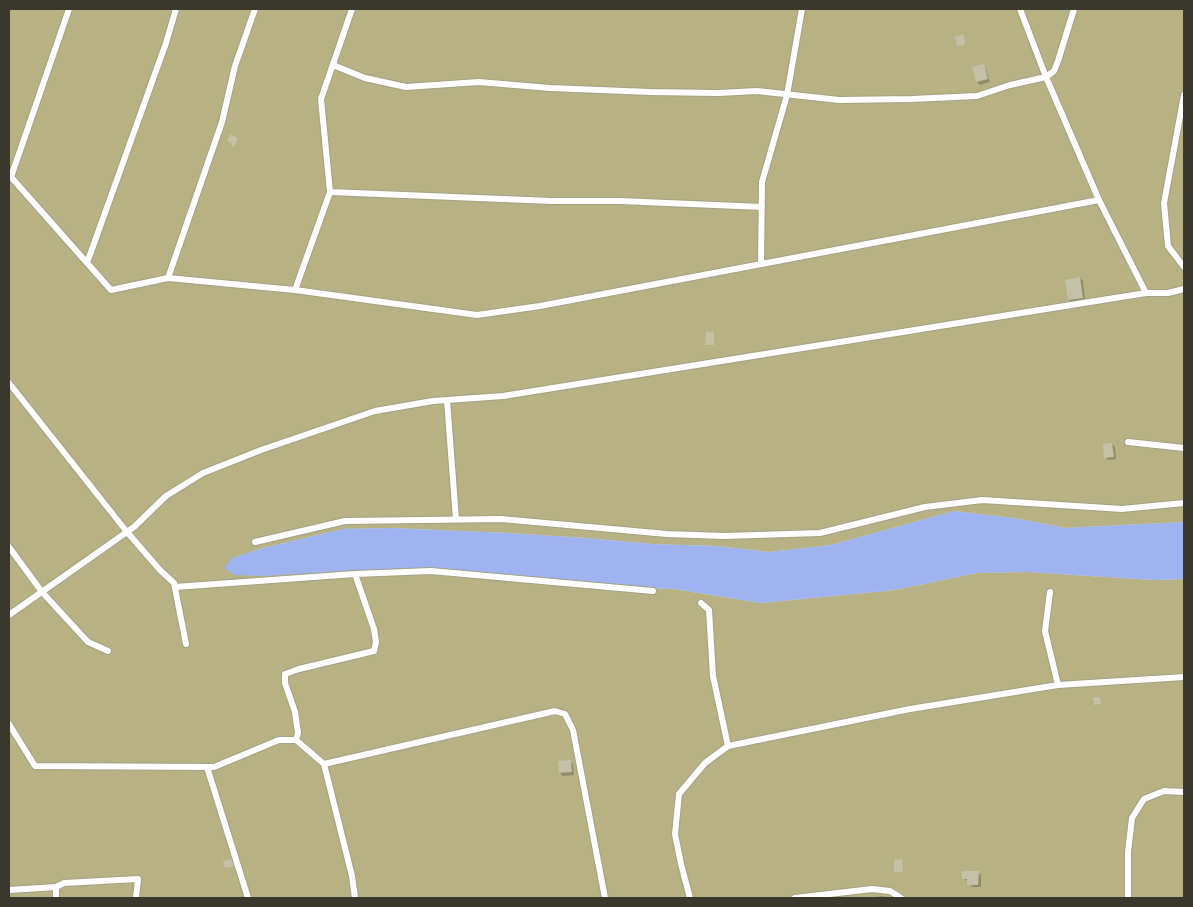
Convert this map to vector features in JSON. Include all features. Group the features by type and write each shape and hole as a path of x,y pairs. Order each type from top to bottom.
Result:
{"lane":[{"path":"68,9 10,177 111,290 168,278 295,290 477,315 540,306 1099,200"},
{"path":"87,263 166,43 176,9"},
{"path":"168,278 222,122 235,66 255,9"},
{"path":"295,290 330,192 321,99 352,9"},
{"path":"761,264 762,182 787,95 802,9"},
{"path":"1020,9 1046,78 1099,200 1146,293"},
{"path":"332,65 365,78 406,87 478,82 550,88 650,92 718,93 757,91 838,100 977,96 1010,85 1046,78 1054,71 1074,9"},
{"path":"1184,95 1164,203 1168,246 1184,267"},
{"path":"330,192 762,207"},
{"path":"9,615 127,532 166,496 203,473 261,450 375,411 447,400 503,396 1146,293 1168,293 1184,289"},
{"path":"9,383 127,532 174,584 186,644"},
{"path":"447,400 456,519"},
{"path":"1128,442 1184,448"},
{"path":"255,542 345,521 501,519 667,534 724,536 820,533 925,508 982,500 1122,509 1184,503"},
{"path":"9,547 42,592 88,642 108,651"},
{"path":"175,587 355,574 431,571 653,591"},
{"path":"296,740 298,733 295,712 285,683 285,674 374,650 376,642 374,629 355,574"},
{"path":"1050,592 1045,631 1058,685"},
{"path":"701,603 709,610 714,676 728,746"},
{"path":"690,898 675,834 679,794 704,763 728,746 910,709 1058,685 1184,677"},
{"path":"324,764 555,711 565,714 574,730 605,898"},
{"path":"9,724 35,766 214,767 280,740 296,740 324,764 352,876 355,898"},
{"path":"207,767 248,898"},
{"path":"1128,898 1128,852 1132,818 1144,799 1164,791 1184,792"},
{"path":"9,890 56,887 64,883 138,879 136,898"},
{"path":"56,887 56,898"},
{"path":"795,898 872,890 890,891 901,898"}],"shaded area":[{"path":"9,9 1184,9 1184,522 1065,528 1014,518 954,511 831,545 769,552 717,546 651,544 508,533 392,528 343,529 263,548 233,558 363,570 453,572 583,581 620,587 674,589 761,603 895,590 977,573 1027,572 1153,580 1184,579 1184,898 9,898"}],"water":[{"path":"954,511 1014,518 1065,528 1184,522 1184,579 1153,580 1027,572 977,573 895,590 761,603 674,589 620,587 583,581 453,572 363,570 264,576 234,575 224,568 232,558 263,548 343,529 392,528 508,533 651,544 717,546 769,552 831,545"}],"building":[{"path":"964,35 965,45 957,46 955,36"},
{"path":"984,64 988,79 976,82 972,67"},
{"path":"230,134 238,138 234,147 231,145 232,143 227,141"},
{"path":"1080,277 1083,298 1068,300 1065,280"},
{"path":"706,332 714,332 714,345 705,345"},
{"path":"1112,443 1114,457 1104,458 1103,444"},
{"path":"1093,697 1100,697 1101,704 1094,705"},
{"path":"571,760 572,772 559,773 558,761"},
{"path":"232,859 234,866 225,868 223,861"},
{"path":"902,859 903,872 894,872 894,860"},
{"path":"962,871 979,871 978,885 967,885 967,879 962,879"}]}
